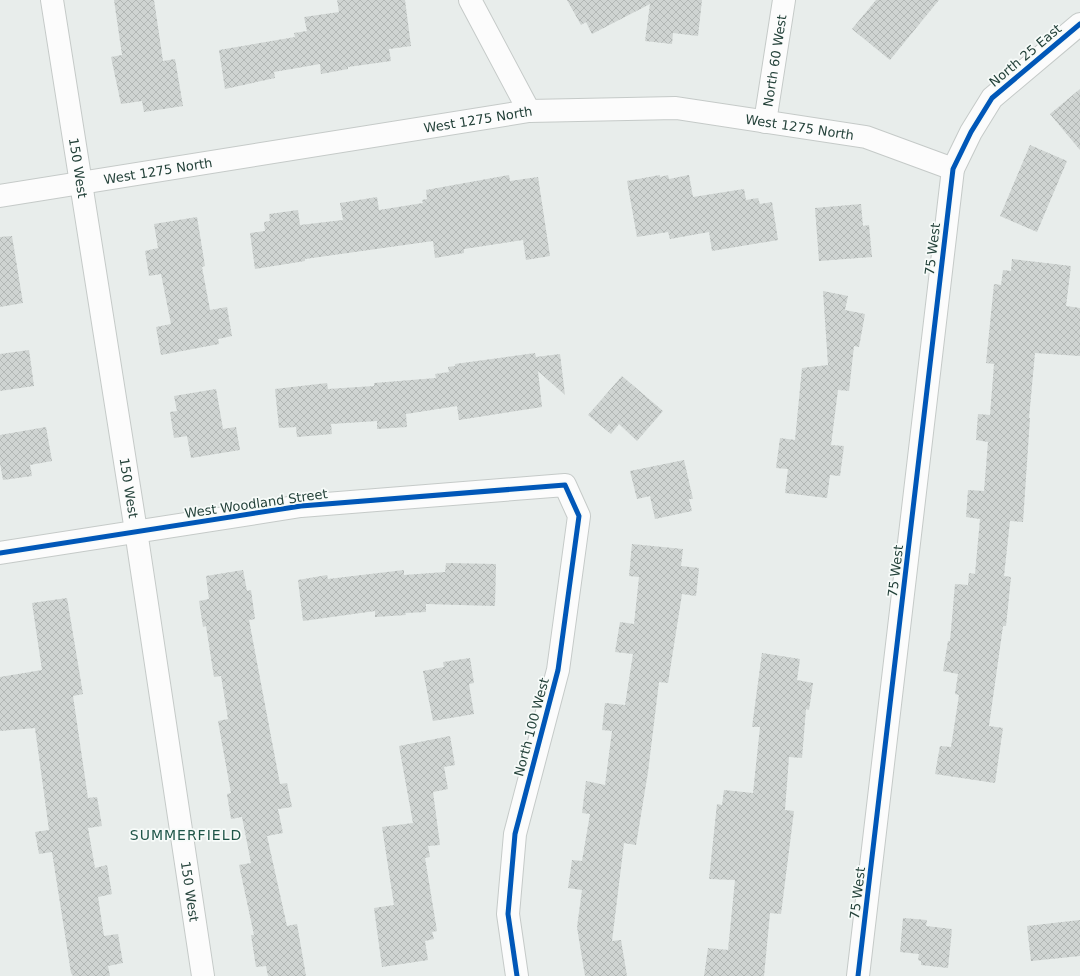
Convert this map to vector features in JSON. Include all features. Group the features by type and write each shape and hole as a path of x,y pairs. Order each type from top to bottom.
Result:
{"street":[{"name":"150 West","path":"52,0 136,531 203,976"},
{"path":"470,0 529,111"},
{"name":"North 60 West","path":"765,122 784,0"},
{"name":"North 25 East","path":"953,169 971,132 992,98 1080,24"},
{"name":"West 1275 North","path":"0,196 529,111 676,108 866,137 953,169"},
{"name":"75 West","path":"858,976 953,169"},
{"name":"West Woodland Street","path":"0,553 301,506 565,485"},
{"name":"North 100 West","path":"517,976 508,914 515,834 558,670 579,516 565,485"}],"building":[{"path":"114,0 154,0 163,61 175,59 183,106 144,112 142,101 121,104 111,57 122,55"},
{"path":"337,0 405,0 411,46 389,49 391,61 348,67 348,69 321,74 320,64 274,72 275,78 225,89 219,50 295,37 294,33 307,31 304,17 339,12"},
{"path":"567,0 702,0 698,36 673,33 672,44 645,41 650,4 592,34 586,22 581,25"},
{"path":"876,0 939,0 890,60 852,29"},
{"path":"1080,89 1080,150 1050,114"},
{"path":"1030,145 1067,161 1037,232 1000,216"},
{"path":"509,175 510,181 538,177 550,256 526,260 523,240 464,249 464,253 435,258 433,241 305,259 305,261 255,269 250,233 265,231 264,222 270,221 269,214 298,210 300,225 343,220 340,203 377,197 379,210 423,203 422,200 427,199 426,190"},
{"path":"660,175 660,177 668,175 669,179 689,175 693,197 744,189 746,200 758,198 760,204 772,202 778,240 712,251 709,232 670,239 668,232 637,237 627,181"},
{"path":"861,204 863,226 869,225 872,257 819,261 815,208"},
{"path":"197,217 205,266 202,267 210,310 227,307 232,336 218,339 219,344 161,355 156,327 171,324 161,274 149,276 145,251 158,248 154,224"},
{"path":"12,236 23,303 0,307 0,237"},
{"path":"1012,259 1071,266 1066,306 1080,308 1080,356 1035,353 1029,418 1023,522 1010,521 1004,576 1011,577 1006,626 1003,626 989,726 1003,728 995,783 935,774 940,746 951,747 959,695 955,694 958,674 943,671 948,641 950,641 955,584 968,585 969,573 975,574 980,519 966,517 968,490 984,491 988,442 976,440 978,414 990,415 994,364 986,363 994,284 1001,285 1003,270 1011,271"},
{"path":"823,291 848,296 845,310 865,314 859,347 854,346 849,391 838,390 831,445 844,446 840,476 830,475 827,498 785,493 788,469 776,468 780,438 795,440 802,368 828,365"},
{"path":"29,350 34,386 0,391 0,354"},
{"path":"535,353 536,357 560,354 565,395 538,371 542,407 459,420 457,406 406,414 407,427 377,429 377,421 331,424 332,434 297,437 296,427 279,428 275,389 327,383 328,389 374,386 374,383 436,378 435,374 449,372 448,367 455,366 455,364"},
{"path":"622,376 663,411 637,441 619,424 611,434 588,415"},
{"path":"216,389 223,429 236,427 240,450 191,458 187,436 174,438 170,412 177,411 174,396"},
{"path":"46,427 52,461 30,465 32,476 3,480 0,463 0,435"},
{"path":"684,460 693,499 689,499 692,511 655,519 650,496 637,499 630,471"},
{"path":"632,544 683,549 681,566 699,568 696,596 682,594 668,683 659,682 648,772 636,845 624,843 612,941 621,940 627,976 585,976 577,927 582,890 568,888 572,860 582,861 590,814 582,813 586,781 605,785 612,731 602,730 605,703 625,705 633,654 615,652 620,622 634,624 639,577 629,576"},
{"path":"446,563 496,564 495,606 426,604 426,612 405,613 406,615 375,617 375,611 303,621 298,580 327,575 328,579 404,570 404,575 445,572"},
{"path":"243,570 247,591 251,590 255,619 249,620 280,784 287,783 292,807 278,809 283,833 267,836 287,926 297,924 306,976 268,976 266,966 256,967 251,935 254,935 239,865 251,863 242,817 231,819 227,794 231,793 218,721 228,719 221,676 214,677 206,626 203,627 199,601 209,599 206,576"},
{"path":"67,598 83,694 73,696 88,798 97,797 102,826 88,828 95,868 107,865 112,894 98,897 104,936 118,934 123,963 108,966 110,976 73,976 71,973 52,852 39,854 35,832 49,830 35,728 0,731 0,677 42,670 32,603"},
{"path":"762,653 800,659 797,680 813,683 809,710 806,709 802,758 789,757 785,810 794,811 781,914 770,913 764,976 704,976 708,948 728,950 735,880 709,879 717,804 722,805 724,790 753,793 760,727 752,727"},
{"path":"470,658 474,683 469,684 474,714 433,721 423,671 444,667 443,662"},
{"path":"450,736 455,765 444,767 448,789 433,792 440,845 428,846 430,857 425,858 437,931 432,932 434,939 425,941 428,960 382,967 374,908 394,905 382,827 413,823 399,746"},
{"path":"903,918 927,920 926,926 952,929 948,968 921,965 921,961 918,960 919,954 900,952"},
{"path":"1080,920 1080,956 1031,961 1027,926"}],"cycle path":[{"path":"858,976 953,169 971,132 992,98 1080,24"},
{"path":"0,553 301,506 565,485 579,516 558,670 515,834 508,914 517,976"}],"district":[{"name":"SUMMERFIELD","path":"186,835"}]}
